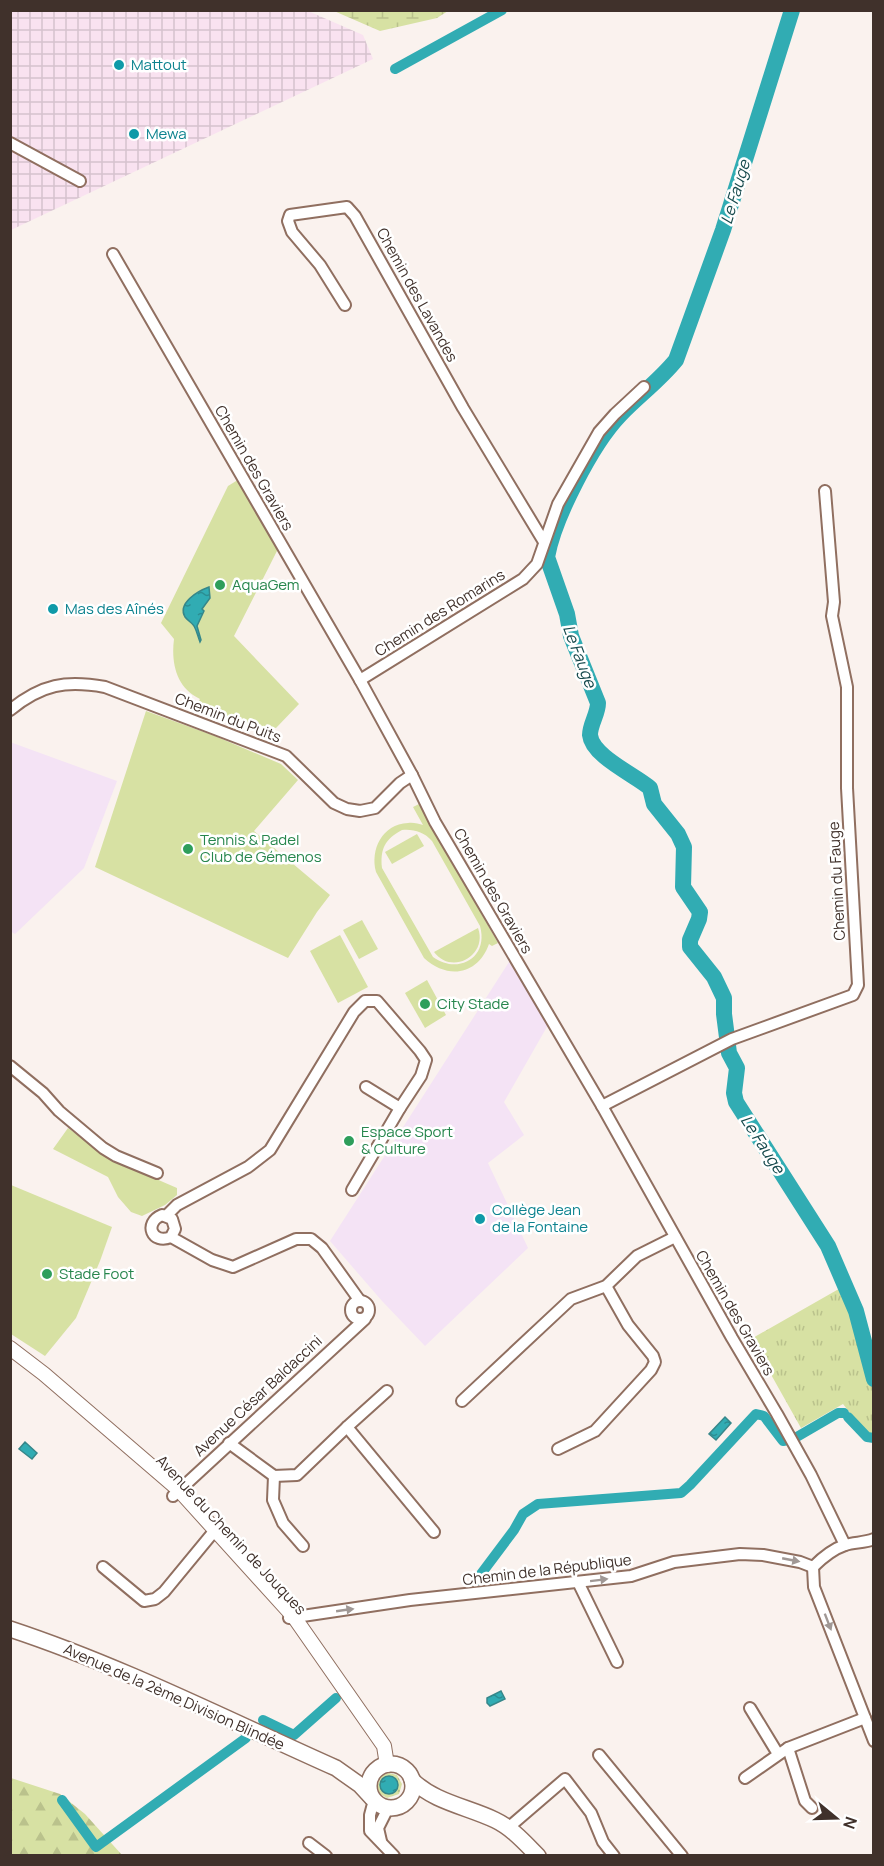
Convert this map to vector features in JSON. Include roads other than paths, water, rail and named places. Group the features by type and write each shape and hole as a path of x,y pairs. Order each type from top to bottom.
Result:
{"main road":[{"name":"Avenue du Chemin de Jouques","path":"10,1348 106,1426 176,1493 291,1618 384,1746 381,1768"},
{"name":"Avenue du Chemin de Jouques","path":"176,1493 211,1535 291,1618"},
{"name":"Avenue de la 2ème Division Blindée","path":"10,1629 140,1679 336,1768"},
{"path":"336,1768 356,1772 393,1764 405,1769 419,1787 448,1802 495,1820 508,1828 538,1856"},
{"path":"336,1768 360,1785 373,1799 388,1808 401,1806 406,1802 412,1792 412,1780"},
{"path":"373,1799 369,1784 381,1768"},
{"path":"406,1802 426,1797 448,1802"}],"street":[{"path":"10,143 80,181"},
{"name":"Chemin des Lavandes","path":"345,305 320,265 292,232 288,221 290,214 346,207 355,216 463,408 544,542"},
{"name":"Chemin des Graviers","path":"113,254 360,680 435,822 602,1106 783,1424 816,1484 845,1545"},
{"name":"Chemin des Romarins","path":"360,680 523,579 537,564 558,504 599,432 644,387"},
{"name":"Chemin du Fauge","path":"602,1106 728,1041 847,998 853,995 858,985 847,788 847,687 832,616 834,602 825,491"},
{"name":"Chemin du Puits","path":"10,710 35,693 54,686 76,682 105,687 286,756 334,803 347,809 360,811 375,808 400,783 412,775"},
{"path":"166,1216 172,1219 175,1225 171,1237 161,1239 152,1232 151,1226 155,1219 166,1216 177,1205 248,1167 270,1150 354,1012 365,1001 377,1001 426,1060 421,1076 352,1190"},
{"path":"10,1066 103,1148 157,1173"},
{"path":"366,1088 400,1108"},
{"name":"Avenue César Baldaccini","path":"171,1237 212,1260 233,1267 296,1239 311,1239 322,1248 360,1300 352,1305 351,1313 356,1319 365,1319 176,1493"},
{"path":"462,1401 571,1299 606,1286 637,1256 675,1237"},
{"path":"558,1449 595,1431 651,1370 655,1362 653,1356 628,1325 606,1286"},
{"path":"229,1443 274,1476 297,1475 387,1391"},
{"path":"347,1427 434,1532"},
{"path":"274,1476 273,1500 283,1523 303,1546"},
{"path":"103,1567 144,1601 155,1599 164,1592 211,1535"},
{"path":"873,1539 863,1543 845,1545 828,1553 813,1567 814,1587 873,1741"},
{"name":"Chemin de la République","path":"291,1618 410,1600 631,1576 674,1562 740,1554 763,1555 800,1562 813,1567"},
{"path":"578,1582 618,1662"},
{"path":"750,1708 783,1751 805,1801 812,1808"},
{"path":"745,1778 783,1751 865,1718"},
{"path":"599,1755 682,1856"},
{"path":"508,1828 565,1779 591,1813 603,1842 614,1856"},
{"path":"373,1799 370,1831 394,1856"},
{"path":"381,1842 378,1828 388,1808"},
{"path":"309,1843 326,1856"}],"water":[{"path":"209,587 210,598 202,609 204,611 197,626 200,642 194,627 183,612 190,598"},
{"path":"725,1417 731,1423 716,1440 709,1434"},
{"path":"25,1442 37,1453 32,1459 19,1449"},
{"path":"501,1691 505,1699 490,1706 487,1698"},
{"path":"389,1776 395,1779 398,1785 395,1791 389,1794 383,1791 380,1785 383,1779"}],"waterway":[{"path":"395,69 502,10"},
{"name":"Le Fauge","path":"792,10 723,230 676,360 620,415 586,462 557,522 547,557 567,614 571,636 598,703 590,731 593,743 606,758 650,788 654,804 678,834 684,847 683,887 700,912 690,940 690,947 714,977 724,998 729,1053 737,1068 734,1093 736,1102 828,1246 856,1311 874,1379"},
{"path":"795,1438 838,1413 844,1413"},
{"path":"475,1582 514,1530 523,1514 538,1504 681,1493 756,1414 764,1416 783,1441 788,1440"},
{"path":"848,1417 867,1437 874,1438"},
{"path":"263,1720 294,1735 336,1698"},
{"path":"62,1800 96,1847 246,1738"}],"place":[{"name":"Mattout","path":"119,65"},
{"name":"Mewa","path":"134,134"},
{"name":"AquaGem","path":"220,585"},
{"name":"Mas des Aînés","path":"53,609"},
{"name":"Tennis & Padel Club de Gémenos","path":"188,849"},
{"name":"City Stade","path":"425,1004"},
{"name":"Espace Sport & Culture","path":"349,1141"},
{"name":"Collège Jean de la Fontaine","path":"480,1219"},
{"name":"Stade Foot","path":"47,1274"}]}
